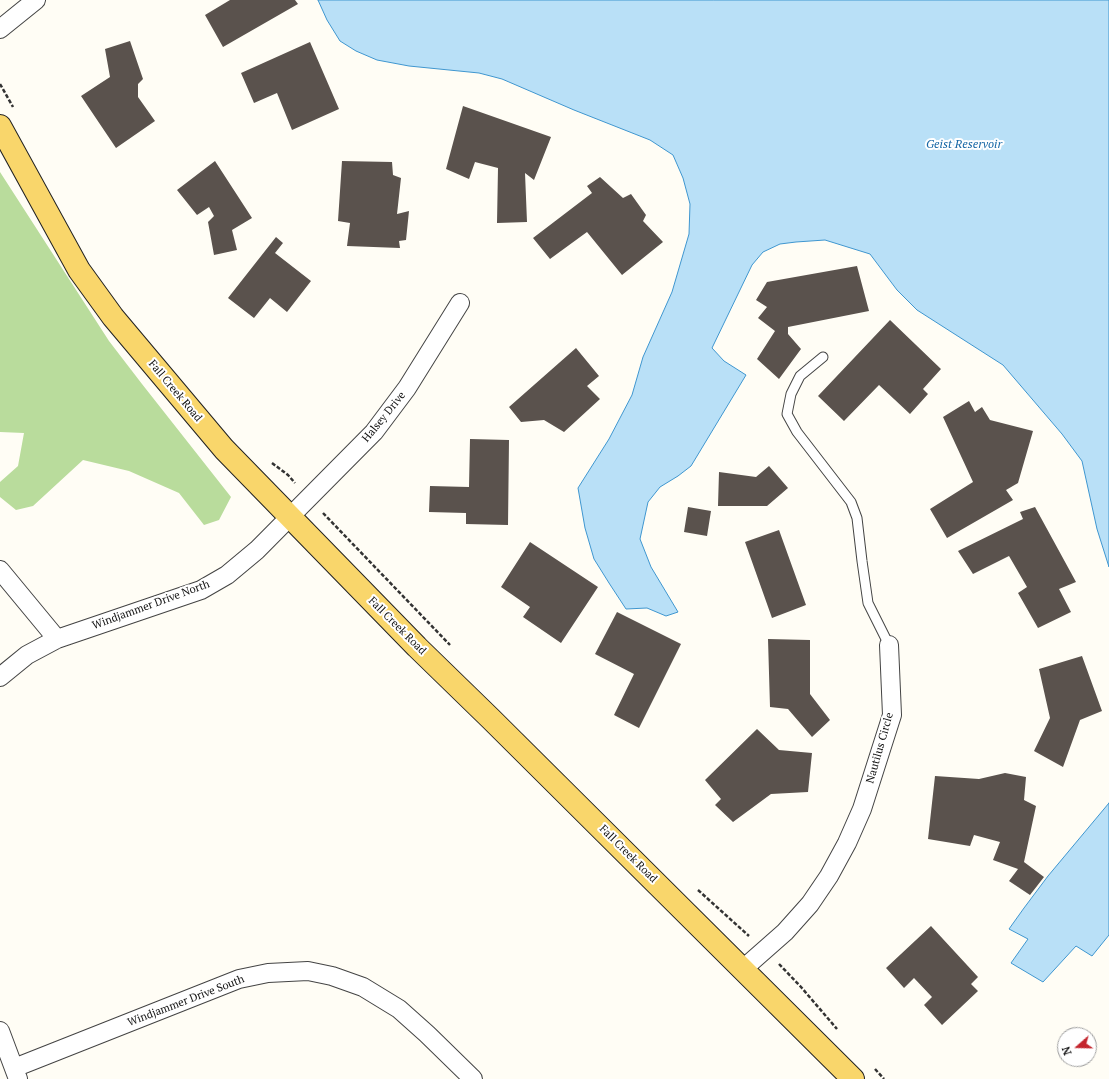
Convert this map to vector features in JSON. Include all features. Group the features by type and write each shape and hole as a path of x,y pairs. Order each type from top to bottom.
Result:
{"main road":[{"name":"Fall Creek Road","path":"0,126 79,270 113,316 224,449 417,647 497,724 853,1079"}],"street":[{"path":"0,29 36,0"},
{"name":"Halsey Drive","path":"290,517 379,426 411,382 460,303"},
{"name":"Windjammer Drive North","path":"0,677 27,655 56,639 200,590 227,575 251,555 290,517"},
{"path":"0,570 56,639"},
{"name":"Nautilus Circle","path":"744,969 785,932 810,904 847,843 862,809 892,715 889,645"},
{"name":"Windjammer Drive South","path":"16,1074 239,979 268,973 308,971 332,976 363,987 399,1009 473,1079"},
{"path":"0,1031 16,1074"}],"lane":[{"name":"Nautilus Circle","path":"823,357 800,376 791,394 787,414 797,432 851,502 857,518 868,602 889,645"}],"path":[{"path":"0,84 15,110"},
{"path":"271,462 288,475 453,647"},
{"path":"694,886 765,950 801,987 840,1031"},
{"path":"874,1069 884,1079"}],"green space":[{"path":"0,172 109,341 231,497 219,520 204,525 179,493 129,471 83,460 33,506 16,510 0,497 0,482 18,466 24,433 0,432"}],"water":[{"name":"Geist Reservoir","path":"318,0 1109,0 1109,567 1097,529 1082,461 1062,434 1003,365 917,310 897,290 870,254 825,240 796,242 780,244 763,252 752,265 712,348 724,361 746,375 691,466 660,487 648,502 640,539 651,567 678,612 666,616 647,608 626,609 594,559 585,528 578,488 609,439 632,395 643,357 672,292 689,234 690,204 683,178 673,155 650,140 574,110 502,79 479,73 409,66 377,60 356,51 340,41 327,20"},
{"path":"1109,803 1109,935 1092,956 1076,946 1043,982 1011,963 1028,939 1009,929 1048,876"}],"building":[{"path":"230,0 295,0 298,4 223,47 205,15"},
{"path":"130,41 143,79 138,84 138,97 155,121 116,148 81,96 110,77 105,49"},
{"path":"310,42 339,109 292,130 277,93 254,103 241,73"},
{"path":"463,106 551,137 534,180 525,173 527,222 497,223 498,168 475,162 469,179 446,169"},
{"path":"215,161 252,218 232,230 237,250 214,255 208,222 214,216 209,207 197,215 177,190"},
{"path":"342,161 392,162 393,175 401,178 397,214 409,211 406,240 399,241 400,248 347,246 350,223 338,221"},
{"path":"600,177 623,198 631,194 646,215 643,221 663,242 622,275 587,232 550,259 533,238 592,193 587,186"},
{"path":"276,237 283,243 275,253 311,281 287,312 270,298 254,318 228,298"},
{"path":"857,266 869,311 788,327 788,334 801,349 779,379 757,359 775,331 758,318 767,307 756,300 767,282"},
{"path":"890,320 941,369 923,389 928,394 910,414 879,385 844,421 818,396"},
{"path":"576,348 599,376 587,386 600,399 564,432 544,420 521,422 509,407"},
{"path":"969,401 975,412 982,407 990,420 1033,431 1018,483 1006,490 1013,500 947,538 930,509 973,482 943,417"},
{"path":"470,439 509,440 508,525 466,524 466,513 429,512 430,486 469,487"},
{"path":"769,466 788,488 767,506 718,506 719,472 756,477"},
{"path":"688,507 711,511 707,536 684,532"},
{"path":"1035,507 1076,582 1059,589 1071,612 1038,628 1018,593 1027,587 1009,556 973,574 958,551 1023,519 1020,512"},
{"path":"779,530 806,605 772,618 745,542"},
{"path":"530,542 598,587 561,643 523,617 530,607 501,587"},
{"path":"617,612 681,644 639,728 614,715 634,674 595,654"},
{"path":"768,639 810,640 810,694 830,720 812,737 788,709 770,707"},
{"path":"1082,656 1102,711 1080,720 1063,767 1034,751 1050,718 1039,669"},
{"path":"757,729 779,750 812,753 808,792 771,794 733,822 715,805 721,799 705,780"},
{"path":"1005,773 1026,777 1024,800 1036,806 1024,862 1044,877 1030,895 1009,881 1018,869 993,860 1000,842 974,835 970,846 928,839 935,776 979,779"},
{"path":"931,926 978,977 971,984 978,991 942,1025 924,1005 932,997 914,978 904,988 886,968"}]}
